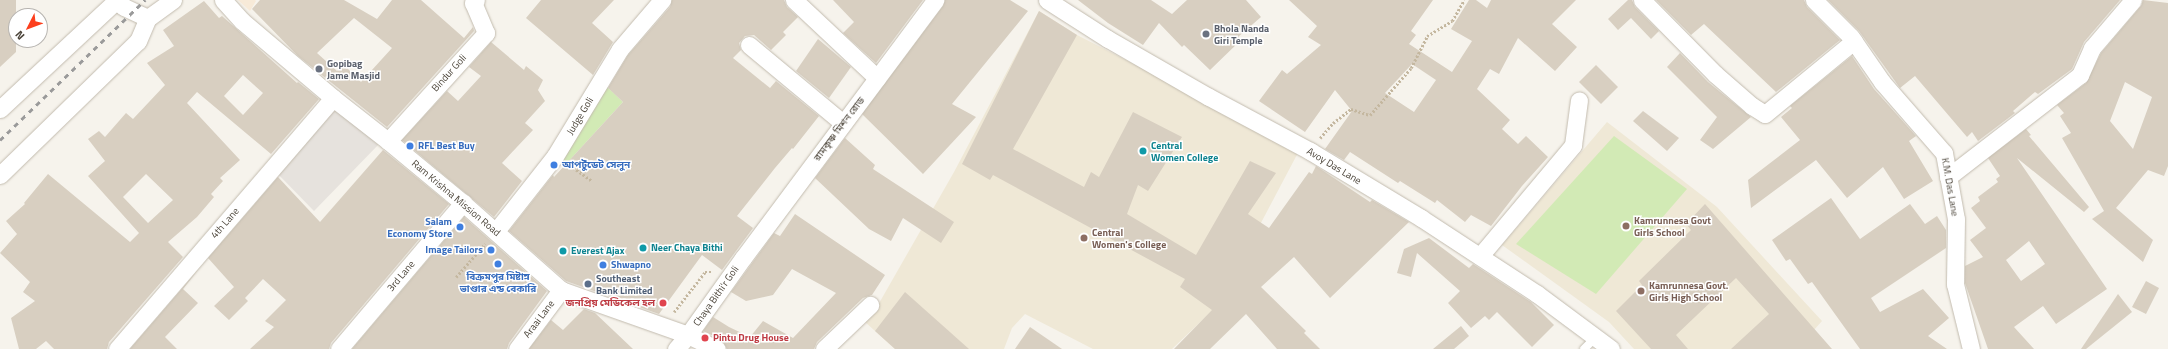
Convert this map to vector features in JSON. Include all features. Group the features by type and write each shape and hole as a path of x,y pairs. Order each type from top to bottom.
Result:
{"street":[{"path":"2,102 116,0 124,7 148,18"},
{"path":"0,175 138,41 148,18 173,0"},
{"name":"Ram Krishna Mission Road","path":"223,0 242,21 333,98 463,203 562,290 688,334 716,349"},
{"name":"Bindur Goli","path":"388,141 486,33 473,3 476,0"},
{"name":"Judge Goli","path":"496,231 555,156 620,49 662,0"},
{"path":"794,0 877,78"},
{"name":"রামকৃষ্ণ মিশন রোড","path":"743,258 935,0"},
{"name":"Avoy Das Lane","path":"1047,0 1108,39 1209,97 1310,151 1480,256 1611,349"},
{"path":"1642,0 1715,74 1752,106 1765,114 1854,41"},
{"name":"K.M. Das Lane","path":"1814,0 1854,41 1882,82 1944,153 1956,219 1955,284 1971,349"},
{"path":"1948,176 2080,75 2092,48 2133,0"},
{"path":"749,45 843,123"},
{"name":"4th Lane","path":"117,349 333,98"},
{"path":"1480,256 1573,145 1580,100"},
{"name":"3rd Lane","path":"339,349 463,203"},
{"name":"Chaya Bithi'r Goli","path":"676,349 743,258"},
{"name":"Araai Lane","path":"517,349 562,290"},
{"path":"824,349 870,305"}],"lane":[{"path":"1584,349 1596,337"}],"path":[{"path":"1310,151 1333,123 1350,109 1370,115 1411,68 1427,36 1452,21 1464,0"},
{"path":"555,156 592,181"},
{"path":"456,277 496,231"},
{"path":"671,316 705,272 732,273"}],"shaded area":[{"path":"238,0 255,0 256,1 250,11"},
{"name":"Central Women's College","path":"1039,11 1077,35 1300,149 1217,306 1172,349 1093,349 1025,314 1012,328 1004,349 895,349 864,321 878,305 954,172"},
{"path":"331,104 380,143 314,211 275,171"},
{"name":"Kamrunnesa Govt Girls School","path":"1607,122 1717,207 1822,321 1797,349 1634,349 1609,322 1502,245"}],"green space":[{"path":"601,81 623,102 567,163 555,156"},
{"path":"1614,136 1687,189 1596,294 1516,244"}],"building":[{"path":"0,0 16,0 16,8 8,8 8,48 16,48 16,52 0,67"},
{"path":"260,0 344,0 377,19 392,0 421,0 464,38 473,27 474,31 387,127 298,56 252,9","holes":["354,18 392,48 361,82 343,64 337,71 317,53"]},
{"path":"541,0 614,0 592,23 613,42 593,75 526,18"},
{"path":"672,0 784,0 787,7 798,17 783,32 786,35 771,50 754,35 745,36 739,43 741,50 733,58 770,88 776,81 819,116 737,216 753,228 722,270 702,255 659,314 566,281 509,231 553,175 554,177 623,102 608,88 628,55 670,7"},
{"path":"833,0 923,0 876,63 843,33 854,22"},
{"path":"945,0 1010,0 1028,11 952,104 976,117 923,174 862,114 943,6"},
{"path":"1078,0 1151,0 1172,14 1187,0 1246,0 1261,17 1238,37 1241,40 1210,70 1184,45 1182,47 1159,23 1143,45 1108,23"},
{"path":"1289,0 1433,0 1411,31 1416,35 1409,44 1452,72 1472,41 1451,29 1469,0 1476,0 1487,8 1491,0 1576,0 1552,24 1577,47 1555,71 1518,38 1499,74 1490,69 1477,89 1510,120 1502,129 1518,144 1526,136 1548,157 1522,186 1491,226 1471,215 1465,222 1437,200 1435,203 1400,181 1398,183 1350,152 1344,160 1325,149 1352,111 1335,90 1305,132 1259,101 1282,70 1287,74 1321,45 1308,37 1317,26","holes":["1412,64 1436,80 1414,112 1385,93"]},
{"path":"1628,0 1632,0 1635,7 1659,31 1651,39 1631,18 1618,30 1608,19"},
{"path":"1656,0 1804,0 1807,7 1840,40 1776,92 1704,24 1691,35"},
{"path":"1828,0 2120,0 2084,42 2072,69 2038,94 2035,92 2013,111 2015,113 1978,141 1972,132 1967,137 1915,76 1900,88 1859,31"},
{"path":"2143,0 2168,3 2168,166 2164,176 2148,170 2116,208 2153,240 2143,262 2092,219 2104,211 2062,138 2071,133 2060,116 2064,113 2057,105 2086,83 2101,53 2141,6","holes":["2125,82 2152,97 2133,149 2110,121"]},
{"path":"204,1 219,18 222,16 297,83 298,82 319,99 271,154 197,92 187,103 240,160 220,178 223,181 211,194 214,197 197,217 168,242 183,257 109,342 107,349 54,349 46,341 36,349 19,349 11,318 35,301 23,292 30,282 0,253 17,234 6,221 25,204 24,203 48,174 130,242 139,233 88,176 105,161 88,139 99,131 105,137 126,113 133,119 165,85 147,63 174,46 163,30","holes":["243,75 263,93 243,115 224,96","146,174 173,200 148,223 123,197"]},
{"path":"1039,11 1077,35 1013,149 1084,187 1091,172 1099,177 1133,112 1182,137 1148,191 1138,185 1127,214 1196,255 1250,161 1276,173 1248,214 1269,228 1309,172 1312,174 1316,166 1370,202 1372,200 1409,222 1330,298 1294,257 1261,287 1306,331 1304,333 1320,349 1277,349 1246,314 1210,349 1174,349 1212,310 1180,287 1185,279 993,175 990,180 962,164"},
{"path":"818,39 851,67 829,98 796,71"},
{"path":"491,42 524,70 526,66 543,80 538,90 545,101 525,123 533,130 502,163 522,181 494,217 402,140 447,91 458,101 481,76 469,67"},
{"path":"1680,53 1708,82 1751,117 1713,149 1700,140 1717,117 1667,67"},
{"path":"1852,56 1874,89 1916,136 1909,141 1933,181 1904,199 1883,167 1847,198 1816,160 1751,208 1748,180 1800,140 1781,117 1792,108 1790,106"},
{"path":"1596,65 1618,87 1601,104 1579,82"},
{"path":"1643,111 1679,138 1667,151 1633,121"},
{"path":"2026,129 2031,135 2029,136 2089,207 2084,212 2017,158 2107,289 2056,324 2043,306 2014,327 2034,349 1988,349 1965,283 1965,266 1983,257 1970,240 1986,228 1971,208 1980,201 1978,197 1998,182 1996,179 2000,176 1988,158","holes":["2029,241 2045,264 2021,281 2006,260"]},
{"path":"845,138 875,165 873,169 954,222 941,243 903,218 891,241 869,229 815,178"},
{"path":"383,150 449,204 331,343 329,349 250,349 274,327 265,321 286,300 263,279 245,298 248,301 229,320 214,306 234,287 208,258 278,177 320,222"},
{"path":"1831,198 1860,239 1910,204 1925,224 1937,216 1946,230 1946,248 1871,298 1880,312 1923,289 1949,318 1928,336 1947,349 1860,349 1812,282 1808,284 1790,259 1786,261 1772,240"},
{"path":"1705,204 1832,349 1731,349 1769,314 1736,278 1676,335 1688,349 1651,349 1616,311 1642,285 1639,281 1691,230 1686,224"},
{"path":"795,214 885,275 872,295 863,298 817,342 814,349 727,349 722,340 703,331 713,317 750,337 763,321 793,338 836,293 792,269 773,295 746,301 731,292 774,233 780,236"},
{"path":"464,217 547,291 509,343 507,349 352,349"},
{"path":"1429,238 1469,268 1473,264 1531,302 1554,325 1532,347 1497,312 1489,320 1485,316 1471,328 1448,303 1460,291 1417,253 1411,277 1397,273 1404,249"},
{"path":"198,270 183,289 198,303 165,337 177,349 130,349"},
{"path":"2146,281 2159,288 2146,314 2132,307"},
{"path":"905,292 969,349 895,349 875,331"},
{"path":"2118,294 2132,312 2086,349 2081,349"},
{"path":"584,309 595,313 633,349 529,349 551,320 563,330"},
{"path":"1461,326 1469,336 1454,349 1433,349"},
{"path":"1030,327 1062,349 1015,349"}],"railway":[{"path":"0,140 145,0"}],"place":[{"name":"Bhola Nanda Giri Temple","path":"1206,34"},
{"name":"Gopibag Jame Masjid","path":"319,69"},
{"name":"RFL Best Buy","path":"410,146"},
{"name":"Central Women College","path":"1143,151"},
{"name":"আপটুঁডেট সেলুন","path":"554,165"},
{"name":"Kamrunnesa Govt Girls School","path":"1626,226"},
{"name":"Salam Economy Store","path":"460,227"},
{"name":"Central Women's College","path":"1084,238"},
{"name":"Neer Chaya Bithi","path":"643,248"},
{"name":"Image Tailors","path":"491,250"},
{"name":"Everest Ajax","path":"563,251"},
{"name":"বিক্রমপুর মিষ্টান্ন ভাণ্ডার এন্ড বেকারি","path":"498,264"},
{"name":"Shwapno","path":"603,265"},
{"name":"Southeast Bank Limited","path":"588,284"},
{"name":"Kamrunnesa Govt. Girls High School","path":"1641,291"},
{"name":"জনপ্রিয় মেডিকেল হল","path":"663,303"},
{"name":"Pintu Drug House","path":"705,338"}]}
